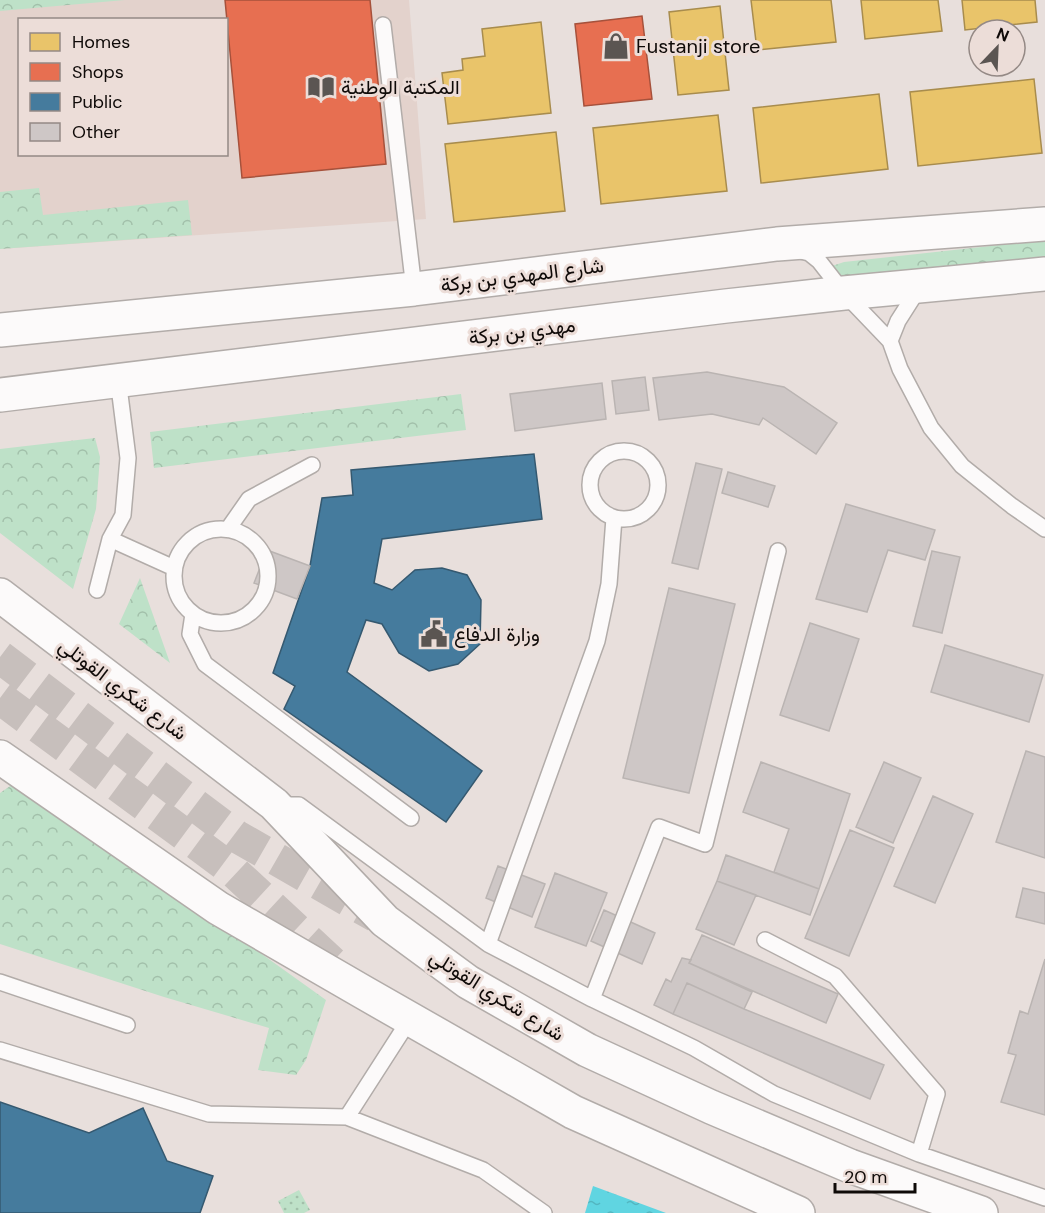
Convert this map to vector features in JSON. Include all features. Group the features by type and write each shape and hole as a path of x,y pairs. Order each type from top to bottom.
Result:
{"main road":[{"name":"شارع المهدي بن بركة","path":"0,330 414,289 777,244 1045,224"},
{"name":"مهدي بن بركة","path":"0,393 844,293 1045,274"},
{"name":"شارع شكري القوتلي","path":"0,595 274,804 385,921 468,982 587,1050 711,1107 850,1166 981,1213"},
{"path":"0,757 218,908 410,1019 573,1112 798,1213"}],"lane":[{"path":"383,25 414,289"},
{"path":"777,244 809,253 826,268 844,293 890,341 900,369 931,428 962,466 1045,529"},
{"path":"890,341 908,303 921,286"},
{"path":"97,590 110,539 123,516 128,458 118,380"},
{"path":"617,451 639,454 656,470 659,492 655,503 637,518 626,520 614,518 604,513 596,505 591,495 592,473 598,463 617,451"},
{"path":"228,530 249,499 312,465"},
{"path":"488,944 597,641 609,584 614,518"},
{"path":"213,530 228,530 242,534 255,544 263,556 267,571 267,586 261,601 251,612 238,620 223,623 207,621 193,614 177,594 174,568 179,555 193,538 213,530"},
{"path":"110,539 174,568"},
{"path":"592,999 658,827 705,844 778,551"},
{"path":"193,614 190,634 205,664 411,818"},
{"path":"274,804 300,805 488,944 592,999 694,1047 774,1094 920,1154 1045,1198"},
{"path":"765,940 835,976 937,1094 920,1154"},
{"path":"0,982 127,1025"},
{"path":"347,1117 410,1019"},
{"path":"0,1050 209,1114 347,1117 483,1170 544,1213"}],"shaded area":[{"name":"المكتبة الوطنية","path":"0,0 409,0 426,219 0,249"}],"green space":[{"path":"0,0 125,0 0,11"},
{"path":"39,188 43,215 188,200 192,235 0,249 0,192"},
{"path":"1045,240 1045,264 843,285 826,268 844,262"},
{"path":"461,394 466,430 154,468 150,432"},
{"path":"95,438 100,457 96,509 73,589 0,533 0,449"},
{"path":"140,578 170,663 119,624"},
{"path":"19,780 326,1000 306,1060 296,1075 258,1070 269,1028 0,944 0,793"},
{"path":"299,1190 310,1210 304,1213 284,1213 278,1201"}],"water":[{"path":"593,1186 666,1213 585,1213"}],"building: Homes":[{"path":"751,0 831,0 836,42 757,50"},
{"path":"861,0 938,0 942,31 865,39"},
{"path":"962,0 1035,0 1037,22 1027,23 1027,18 967,18 967,30 965,30"},
{"path":"720,6 729,90 678,95 669,12"},
{"path":"541,22 551,113 448,124 442,73 463,70 462,59 485,56 482,29"},
{"path":"1034,79 1042,153 918,166 910,92"},
{"path":"879,94 888,169 761,183 753,108"},
{"path":"718,115 727,191 601,204 593,128"},
{"path":"556,132 565,211 454,222 445,144"}],"building: Shops":[{"path":"225,0 370,0 386,164 242,178"},
{"path":"642,16 652,99 584,106 575,24"}],"building: Public":[{"name":"وزارة الدفاع","path":"534,454 542,519 382,539 374,583 392,590 415,570 442,568 467,575 481,600 480,644 458,664 429,671 399,653 382,624 366,620 347,672 482,771 446,822 284,709 295,686 273,673 310,566 322,498 353,495 351,470"},
{"path":"0,1102 89,1133 143,1108 167,1161 213,1176 200,1213 0,1213"}],"building: Other":[{"path":"707,372 784,387 837,423 816,454 763,418 759,425 712,414 659,420 653,378"},
{"path":"645,377 649,410 616,414 612,381"},
{"path":"602,383 606,419 515,431 510,394"},
{"path":"696,463 722,469 698,569 672,563"},
{"path":"728,472 775,486 768,507 722,493"},
{"path":"846,504 935,530 925,560 888,550 867,612 816,599"},
{"path":"267,550 310,566 297,599 254,583"},
{"path":"932,551 960,557 942,633 913,626"},
{"path":"669,588 735,604 689,793 623,778"},
{"path":"810,623 859,639 829,731 780,715"},
{"path":"945,645 1043,675 1029,722 931,692"},
{"path":"1026,751 1045,757 1045,858 996,842"},
{"path":"761,762 850,794 819,889 774,872 789,829 743,812"},
{"path":"884,762 921,778 893,843 856,827"},
{"path":"933,796 973,814 935,903 894,886"},
{"path":"850,830 894,848 849,956 805,938"},
{"path":"726,855 819,889 810,915 717,881"},
{"path":"498,866 545,884 532,917 486,898"},
{"path":"555,873 607,893 586,946 535,927"},
{"path":"717,881 756,895 734,945 696,929"},
{"path":"1023,888 1045,893 1045,924 1016,917"},
{"path":"604,910 655,933 642,964 591,941"},
{"path":"702,935 838,994 826,1023 689,963"},
{"path":"682,958 691,960 689,963 752,992 744,1009 687,983 673,1014 654,1005 666,979 671,982"},
{"path":"1045,959 1045,1115 1001,1102 1016,1055 1008,1053 1020,1011 1028,1014"},
{"path":"687,983 744,1009 884,1065 870,1099 673,1014"}],"tunnel":[{"path":"0,657 236,836 376,916"},
{"path":"0,698 231,869 342,972"}],"place":[{"name":"Fustanji store","path":"616,46"},
{"name":"المكتبة الوطنية","path":"321,87"},
{"name":"وزارة الدفاع","path":"434,634"}]}
